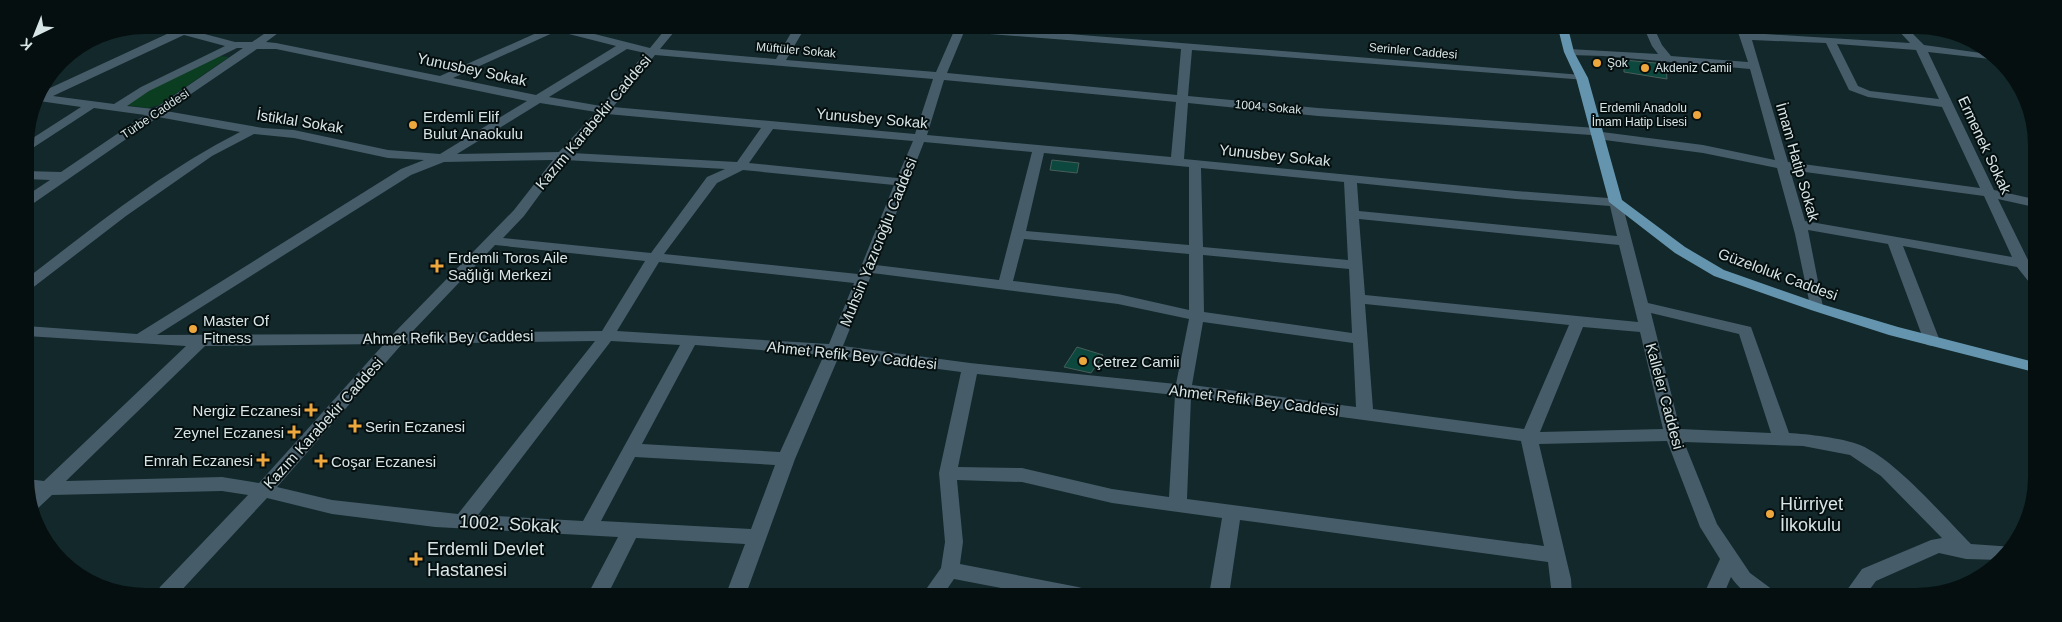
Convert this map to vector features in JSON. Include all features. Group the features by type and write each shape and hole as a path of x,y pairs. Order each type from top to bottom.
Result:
{"main road":[{"path":"1564,34 1569,52 1582,78 1616,202"},
{"name":"Güzeloluk Caddesi","path":"1616,202 1680,250 1719,273 1816,307 2028,365"}],"street":[{"path":"47,94 176,34"},
{"name":"Yunusbey Sokak","path":"193,34 235,45 276,46 537,99 604,110 1039,149 1516,195 1616,202"},
{"name":"Türbe Caddesi","path":"34,197 271,34"},
{"path":"442,79 542,34"},
{"name":"Müftüler Sokak","path":"582,34 653,52 940,76"},
{"name":"Kazım Karabekir Caddesi","path":"172,588 263,490 398,338 519,213 562,156 604,110 668,34"},
{"path":"779,63 797,34"},
{"name":"Muhsin Yazıcıoğlu Caddesi","path":"738,588 786,459 866,274 920,138 940,76 958,34"},
{"name":"Serinler Caddesi","path":"1044,34 1582,78"},
{"path":"1652,34 1657,46 1667,58"},
{"name":"İmam Hatip Sokak","path":"1745,34 1799,224 1816,307"},
{"path":"1763,34 1920,47 1985,57"},
{"name":"Ermenek Sokak","path":"1907,34 1920,47 2022,263 2028,271"},
{"path":"1830,41 1853,88 1868,94 1947,104"},
{"path":"115,108 145,89 235,45"},
{"path":"141,338 406,172 442,158 624,46"},
{"path":"1177,162 1187,46"},
{"path":"1569,52 1603,53 1754,66"},
{"name":"1004. Sokak","path":"940,76 1318,112 1597,134 1703,149 1782,165 1990,193 2028,202"},
{"name":"İstiklal Sokak","path":"44,99 157,113 253,130 294,134 388,154 442,158 562,156 741,166 902,182"},
{"path":"34,143 90,105"},
{"path":"463,521 607,336 655,258 712,180 741,166 769,125"},
{"path":"34,280 121,213 161,185 208,153 253,130"},
{"path":"1005,286 1039,149"},
{"path":"1178,505 1183,390 1197,316 1195,164"},
{"path":"34,175 64,176"},
{"path":"1350,179 1365,414"},
{"name":"Kalleler Caddesi","path":"1616,202 1673,435 1710,527 1743,579 1755,588"},
{"path":"1353,214 1626,240"},
{"path":"1799,224 2022,263"},
{"path":"1018,234 1356,266"},
{"path":"493,241 655,258 1005,286 1118,299 1197,316 1361,339"},
{"path":"1894,242 1932,340"},
{"path":"1358,299 1647,328"},
{"path":"1642,306 1746,331 1782,439"},
{"path":"1562,588 1530,437 1578,321"},
{"name":"Ahmet Refik Bey Caddesi","path":"34,331 168,341 607,336 690,340 834,350 970,368 1183,390 1541,438 1673,435 1803,440 1855,450 1888,471 1966,551"},
{"path":"588,528 690,340"},
{"path":"36,499 202,341"},
{"path":"937,588 950,570 954,542 948,473 970,368"},
{"path":"630,450 786,459"},
{"path":"948,473 1022,475 1112,496 1556,555"},
{"name":"1002. Sokak","path":"34,487 48,488 222,484 263,490 332,507 435,520 758,537"},
{"path":"1221,588 1232,512"},
{"path":"601,588 631,530"},
{"path":"1859,588 1869,575 1938,545 1966,551 1999,553"},
{"path":"1717,588 1730,558"},
{"path":"950,570 1039,588"}],"green space":[{"path":"217,56 229,57 159,105 148,108 125,105 154,88"}],"building":[{"name":"Akdeniz Camii","path":"1624,60 1666,64 1667,79 1624,72"},
{"path":"1052,160 1079,163 1077,173 1050,170"},
{"name":"Çetrez Camii","path":"1077,347 1103,355 1091,373 1064,367"}],"place":[{"name":"Şok","path":"1597,63"},
{"name":"Akdeniz Camii","path":"1645,68"},
{"name":"Erdemli Anadolu İmam Hatip Lisesi","path":"1697,115"},
{"name":"Erdemli Elif Bulut Anaokulu","path":"413,125"},
{"name":"Erdemli Toros Aile Sağlığı Merkezi","path":"437,266"},
{"name":"Master Of Fitness","path":"193,329"},
{"name":"Çetrez Camii","path":"1083,361"},
{"name":"Nergiz Eczanesi","path":"311,410"},
{"name":"Serin Eczanesi","path":"355,426"},
{"name":"Zeynel Eczanesi","path":"294,432"},
{"name":"Emrah Eczanesi","path":"263,460"},
{"name":"Coşar Eczanesi","path":"321,461"},
{"name":"Hürriyet İlkokulu","path":"1770,514"},
{"name":"Erdemli Devlet Hastanesi","path":"416,559"}]}
